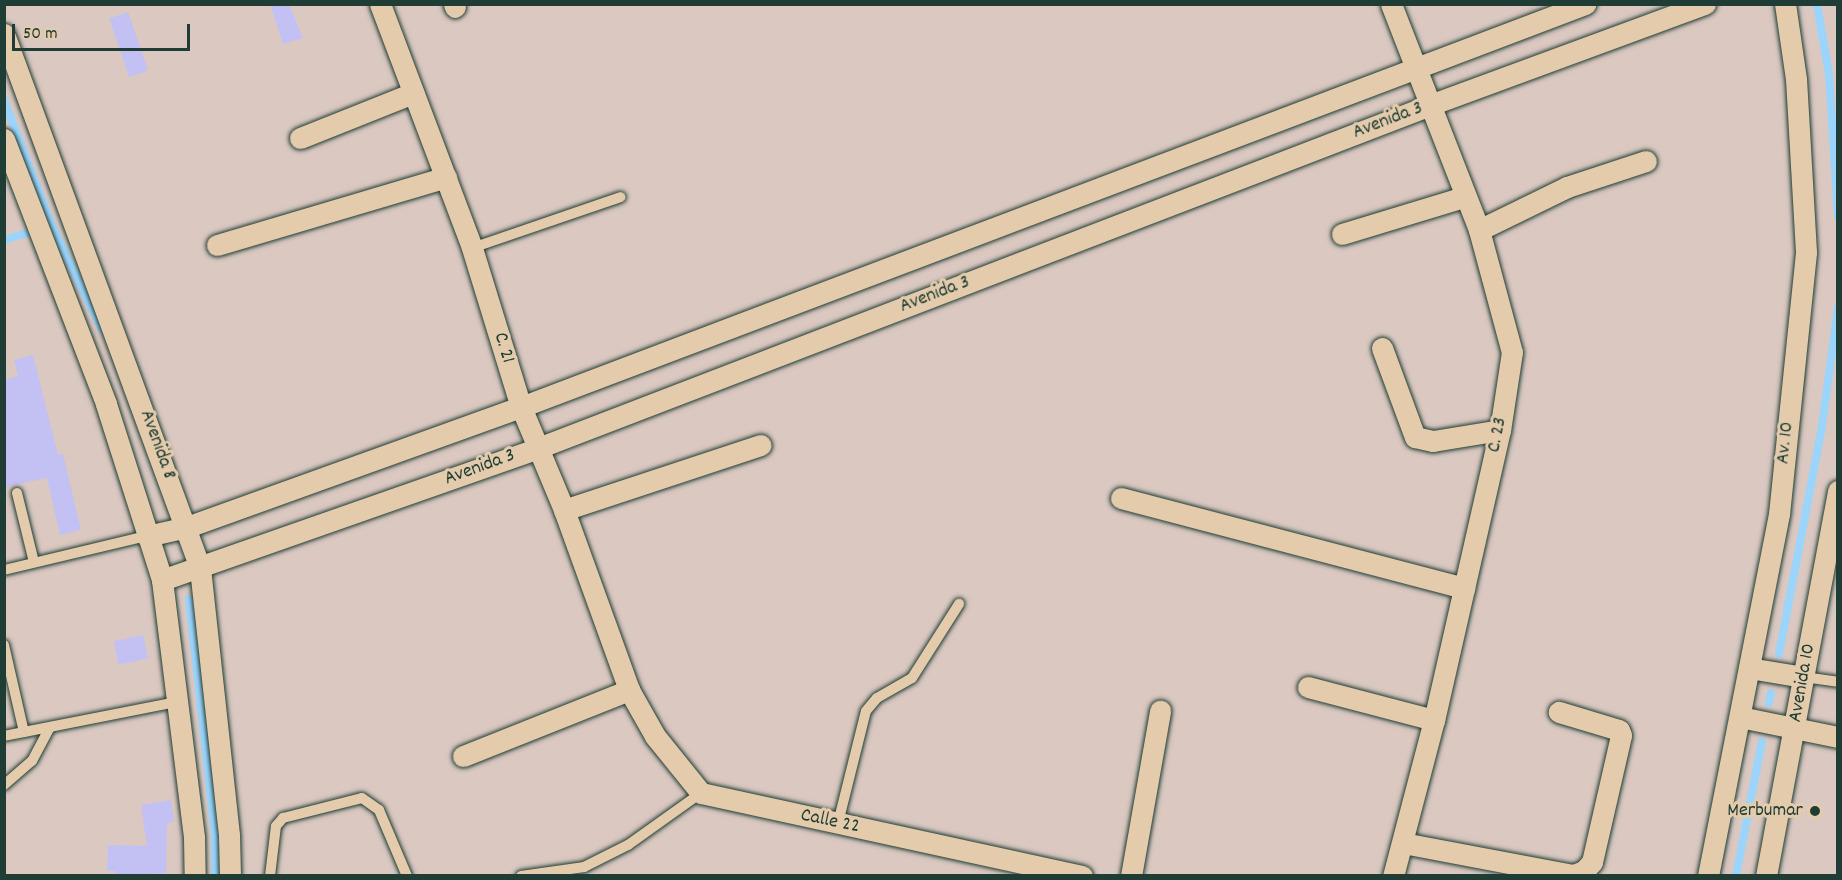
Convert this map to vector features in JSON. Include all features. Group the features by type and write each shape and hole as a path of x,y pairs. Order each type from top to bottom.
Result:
{"street":[{"name":"C. 21","path":"380,4 472,248 521,407 564,510 629,690"},
{"name":"C. 23","path":"1391,4 1464,197 1479,230 1512,352 1500,430 1434,720 1393,876"},
{"path":"147,536 187,527 521,407 1415,66 1585,4"},
{"name":"Avenida 3","path":"162,580 537,448 1430,105 1705,4"},
{"name":"Av. 10","path":"1708,876 1779,514 1806,252 1796,79 1785,4"},
{"name":"Avenida 8","path":"4,34 187,527 200,568 229,835 230,876"},
{"path":"300,138 413,93"},
{"name":"Avenida 8","path":"4,139 106,404 162,580 195,837 195,876"},
{"path":"1479,230 1567,187 1646,160"},
{"path":"217,245 446,177"},
{"path":"1342,234 1464,197"},
{"path":"1382,348 1415,437 1433,441 1500,430"},
{"path":"564,510 761,445"},
{"name":"Avenida 10","path":"1766,876 1838,491"},
{"path":"1121,498 1464,588"},
{"path":"1749,668 1804,677"},
{"path":"1308,687 1434,720"},
{"path":"463,756 629,690 655,736 701,793"},
{"path":"1131,876 1160,711"},
{"path":"1403,843 1573,875 1584,871 1592,862 1621,735 1619,730 1559,712"},
{"path":"1740,717 1838,737"},
{"name":"Calle 22","path":"701,793 838,823 1016,869 1082,876"}],"lane":[{"path":"472,248 621,197"},
{"path":"17,493 34,562"},
{"path":"4,570 147,536"},
{"path":"838,823 866,711 877,698 912,678 959,604"},
{"path":"4,645 24,732"},
{"path":"1804,677 1838,682"},
{"path":"4,736 177,702"},
{"path":"4,785 32,761 50,727"},
{"path":"521,876 584,867 628,845 701,793"},
{"path":"270,876 276,826 284,818 362,798 379,810 406,876"}],"building":[{"path":"270,4 289,4 303,38 283,44"},
{"path":"128,12 148,71 129,77 109,19"},
{"path":"33,355 58,455 63,454 81,530 60,535 47,478 4,487 4,380 18,376 14,360"},
{"path":"143,635 148,658 119,665 114,641"},
{"path":"171,800 174,822 167,823 166,873 115,876 115,871 107,871 108,845 147,846 141,805"}],"waterway":[{"path":"1817,4 1829,74 1838,218"},
{"path":"4,100 52,226 102,330"},
{"path":"4,240 27,233"},
{"path":"1779,654 1822,426 1838,308"},
{"path":"189,599 215,836 215,876"},
{"path":"1769,703 1771,693"},
{"path":"1736,876 1762,741"}],"place":[{"name":"Merbumar","path":"1815,811"}]}
